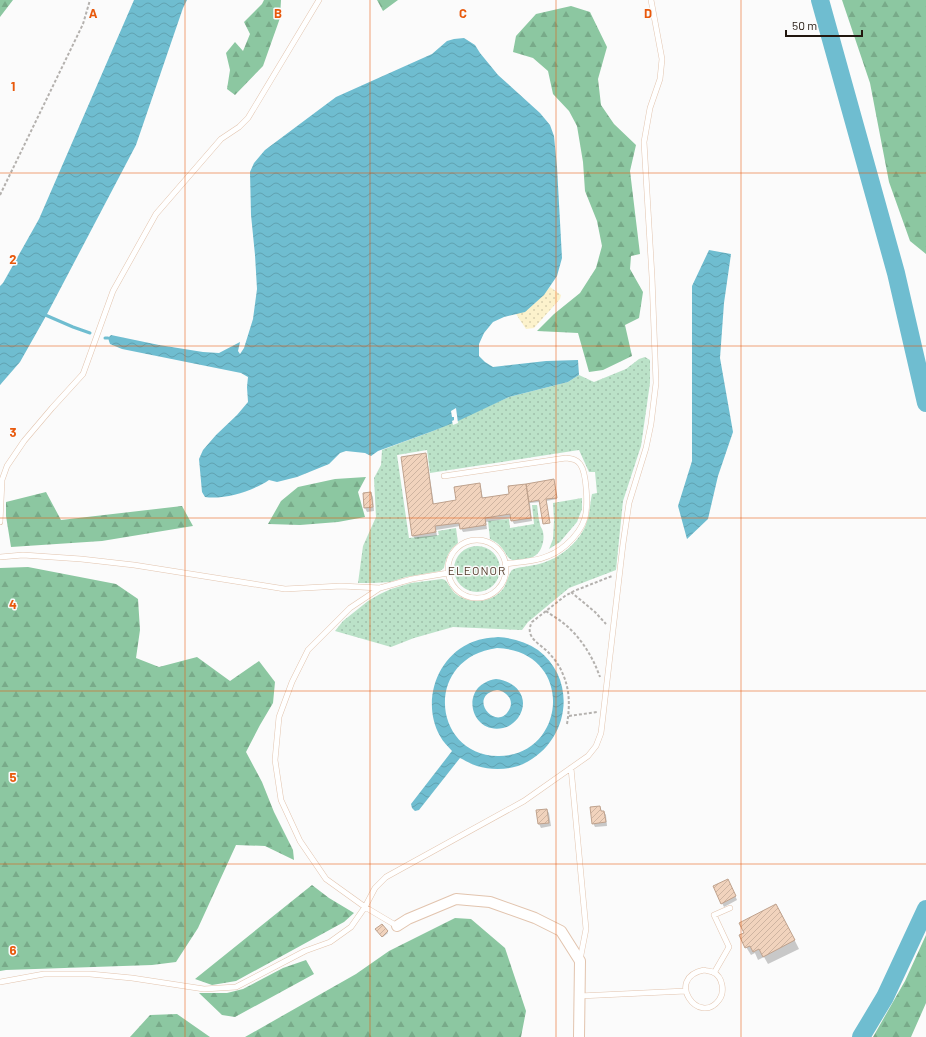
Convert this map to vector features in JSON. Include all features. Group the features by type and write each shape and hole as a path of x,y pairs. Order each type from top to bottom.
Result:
{"street":[{"path":"396,926 408,919 456,899 490,902 535,918 561,931 580,961 579,1037"}],"lane":[{"path":"0,522 2,480 7,466 24,441 83,374 113,291 156,214 221,139 239,127 248,118 319,0"},
{"path":"0,982 44,974 90,974 132,978 204,989 236,988 304,951 330,942 351,927 365,907 375,888 386,877 524,801 588,756 596,746 601,733 629,503 646,448 651,424 656,383 652,277 644,142 650,108 660,79 662,59 651,0"},
{"path":"444,476 566,458 574,459 580,463 587,495 587,508 585,518 576,535 567,544 551,555 539,560 505,564"},
{"path":"472,540 481,540 490,543 497,548 503,556 505,564 505,574 502,584 495,592 486,597 476,598 466,596 457,591 451,583 448,573 448,564 456,548 463,543 472,540"},
{"path":"0,558 23,556 134,564 285,589 341,586 380,588"},
{"path":"396,926 365,907 326,879 300,841 281,800 275,760 279,717 292,682 308,650 350,608 380,588 412,579 448,573"},
{"path":"570,768 586,929 580,961"},
{"path":"714,973 729,946 714,915 730,908"},
{"path":"704,970 714,973 720,979 723,990 718,1001 707,1007 701,1007 691,1002 687,997 686,991 688,979 693,974 704,970"},
{"path":"579,996 686,991"}],"path":[{"path":"0,195 82,24 90,0"},
{"path":"567,724 570,710 570,697 562,672 548,652 533,639 529,632 530,626 532,622 564,596 620,574"},
{"path":"571,592 595,612 613,632"},
{"path":"546,611 562,621 576,635 596,665 601,678"},
{"path":"568,716 603,712"}],"green space":[{"path":"0,0 13,0 0,17"},
{"path":"264,0 281,0 280,18 263,66 235,95 227,89 230,70 226,53 235,42 243,51 250,34 244,22 262,4"},
{"path":"377,0 398,0 383,11"},
{"path":"842,0 926,0 926,254 910,241 889,182 870,83"},
{"path":"571,6 590,12 607,47 598,79 601,105 614,124 636,145 630,171 640,254 631,256 630,269 643,292 639,318 625,325 632,356 603,370 589,372 578,333 537,331 554,314 580,293 596,268 602,246 597,221 585,191 583,162 577,126 569,111 553,94 548,71 533,58 513,52 516,36 536,14"},
{"path":"645,357 650,360 650,383 641,446 623,501 616,570 569,588 528,622 522,630 453,627 414,638 391,647 335,631 343,621 368,601 391,589 411,583 442,579 445,580 453,591 462,598 481,601 493,597 503,589 512,570 547,562 561,554 574,543 580,536 587,521 592,494 597,493 595,472 589,472 579,450 430,473 427,450 397,455 409,538 439,535 438,531 456,528 458,543 450,551 444,568 440,571 406,577 390,582 358,583 363,546 376,517 374,478 381,465 382,450 433,431 509,397 568,382 579,375 594,382 626,369 639,359"},
{"path":"366,477 358,492 365,517 338,522 300,525 268,524 281,501 298,487 335,479"},
{"path":"46,492 61,520 182,506 193,526 102,541 11,547 6,516 6,502"},
{"path":"582,498 582,509 577,522 560,542 549,549 553,539 553,503"},
{"path":"532,505 537,505 538,516 544,537 541,549 531,558 515,561 512,560 508,557 499,544 490,539 488,521 509,519 510,528 534,524"},
{"path":"477,546 490,550 496,556 500,569 496,582 490,588 477,592 464,588 458,582 454,569 458,556 464,550"},
{"path":"28,567 116,584 138,599 140,630 136,658 159,667 197,657 230,681 259,661 275,682 273,703 246,752 262,782 274,812 293,850 294,860 265,846 236,845 198,928 176,962 152,965 0,971 0,568"},
{"path":"312,885 329,898 354,913 344,922 236,981 212,985 195,979"},
{"path":"455,918 471,919 505,948 526,1011 521,1037 245,1037 356,974 389,951"},
{"path":"926,935 926,1003 911,1037 873,1037 905,981"},
{"path":"306,960 314,974 235,1017 222,1015 199,993 227,993 243,989 283,968"},
{"path":"177,1014 210,1037 130,1037 150,1015"}],"sand":[{"path":"550,287 561,295 560,299 534,328 526,329 516,314 531,307"}],"water":[{"path":"134,0 187,0 136,145 46,316 20,362 0,385 0,286 39,219"},
{"path":"464,38 475,45 498,75 540,113 550,125 554,136 557,167 562,258 557,276 544,295 525,312 504,317 493,322 484,333 479,344 479,356 493,367 546,361 578,360 579,375 568,382 509,397 458,421 378,451 371,456 365,453 346,451 340,453 329,464 297,477 277,482 269,480 255,488 229,496 213,498 205,497 202,492 199,459 203,450 248,402 248,377 241,373 122,349 110,344 108,338 111,335 159,345 219,353 240,342 238,351 240,354 244,348 253,319 257,289 251,215 250,172 254,163 265,150 336,97 432,54 447,41"},
{"path":"709,250 731,254 724,303 720,358 733,432 718,476 708,519 687,539 678,506 692,461 692,286"},
{"path":"498,637 508,638 529,645 538,650 551,664 560,680 563,696 562,714 557,730 548,745 535,757 518,766 503,769 492,769 475,765 460,758 419,810 415,811 411,804 452,751 440,736 435,724 432,710 432,697 440,672 447,661 457,651 468,644 483,639","holes":["497,648 523,654 540,666 550,684 553,704 549,723 538,740 521,752 498,756 476,751 460,740 449,724 445,705 447,686 457,669 473,655"]},
{"path":"496,679 504,680 516,687 520,692 523,704 522,711 518,718 509,726 503,728 492,728 483,724 476,717 473,708 473,699 476,690 484,683","holes":["497,690 504,692 509,697 511,706 503,716 497,717 486,711 484,699 488,694"]}],"pier":[{"path":"456,408 458,423 453,425 452,421 454,420 454,417 452,417 451,411"}],"building":[{"path":"426,453 433,504 456,500 454,487 480,483 482,498 509,494 508,486 526,484 531,518 511,521 510,514 485,518 486,525 460,529 459,523 435,526 436,532 412,536 401,457"},
{"path":"554,479 557,498 546,499 550,523 543,524 539,500 529,502 526,484"},
{"path":"371,492 373,507 364,508 363,493"},
{"path":"600,806 601,811 604,811 606,822 592,824 590,807"},
{"path":"547,809 549,823 538,824 536,810"},
{"path":"728,879 736,896 721,904 713,886"},
{"path":"776,904 795,940 763,957 759,949 753,952 750,946 745,948 739,935 744,933 739,923"},
{"path":"382,924 388,931 382,937 375,929"}],"waterway":[{"path":"820,0 896,273 926,403"},
{"path":"43,314 90,333"},
{"path":"861,1037 885,997 926,909"}],"district":[{"name":"ELEONOR","path":"477,570"}]}
